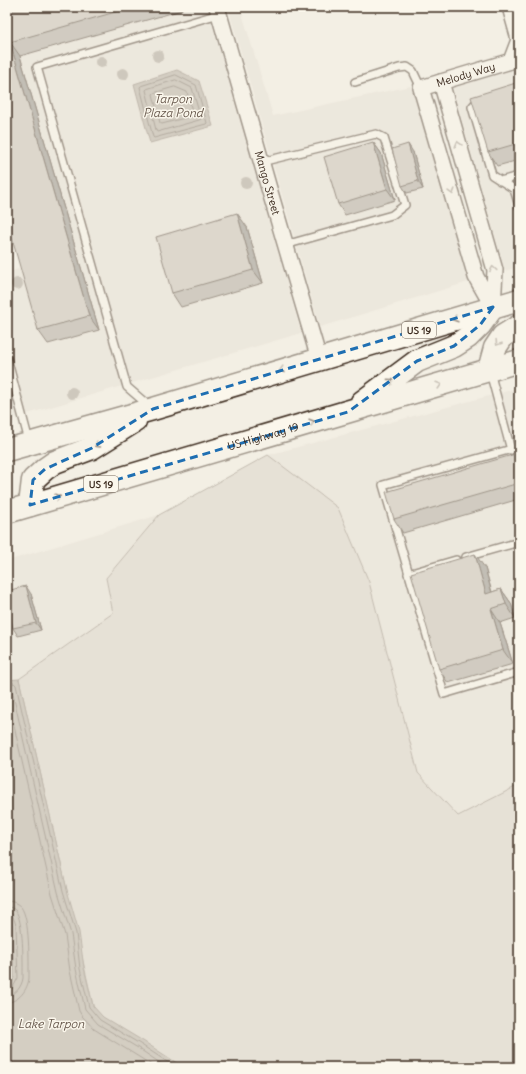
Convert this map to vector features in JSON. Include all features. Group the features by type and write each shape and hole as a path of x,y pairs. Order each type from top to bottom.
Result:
{"highway":[{"name":"US 19","path":"7,450 153,409 519,300"},
{"path":"348,412 417,361 459,343 480,325 493,307"},
{"path":"489,370 494,348 503,336 519,326"},
{"name":"US Highway 19","path":"7,512 519,361"},
{"path":"30,505 33,480 45,469 55,462 92,448 153,409"}],"street":[{"path":"510,7 519,39"},
{"name":"Mango Street","path":"218,10 319,359"},
{"name":"Melody Way","path":"422,88 511,61 519,39"},
{"path":"441,82 495,270 493,307"},
{"path":"422,88 476,277 493,307"}],"lane":[{"path":"153,409 127,387 37,67 218,10"},
{"path":"355,82 399,68 407,67 413,71 422,88"},
{"path":"485,98 478,100 472,107 492,175 514,189 519,206"},
{"path":"262,162 376,134 384,138 405,205 392,214 285,245"},
{"path":"500,181 519,176"},
{"path":"7,358 30,443"},
{"path":"489,370 511,450"},
{"path":"519,447 383,485 444,694 519,672"},
{"path":"408,574 519,542"}],"highlighted area":[{"path":"493,307 480,325 454,346 417,361 348,412 30,505 33,480 45,469 92,448 153,409"}],"shaded area":[{"path":"7,7 207,7 301,333 7,420 7,273 21,268 7,210"},
{"path":"228,7 240,7 273,116 411,86 468,282 320,327"},
{"path":"519,65 519,267 504,271 453,88 514,69"},
{"path":"519,388 519,785 458,816 418,773 369,582 268,455"},
{"path":"268,455 338,508 369,582 418,773 458,816 519,785 519,1067 144,1067 100,1036 19,679 113,613 106,578 159,515"},
{"path":"159,515 106,578 113,613 19,679 7,680 7,561"},
{"path":"7,911 12,925 14,978 7,990"}],"water":[{"name":"Tarpon Plaza Pond","path":"177,70 199,81 213,126 150,143 134,84"},
{"name":"Lake Tarpon","path":"19,679 67,890 79,932 84,968 93,1006 103,1017 183,1067 7,1067 7,990 14,978 12,925 7,911 7,680"}],"building":[{"path":"7,7 133,7 10,42 89,316 38,330 7,221"},
{"path":"519,82 519,143 488,152 471,97"},
{"path":"373,142 387,189 338,204 324,157"},
{"path":"408,144 418,181 402,186 392,149"},
{"path":"237,213 253,270 172,293 156,237"},
{"path":"519,453 519,483 394,519 386,492"},
{"path":"475,554 486,594 501,589 506,604 491,609 503,650 439,669 411,573"},
{"path":"26,586 36,623 13,628 7,603 7,591"}]}
